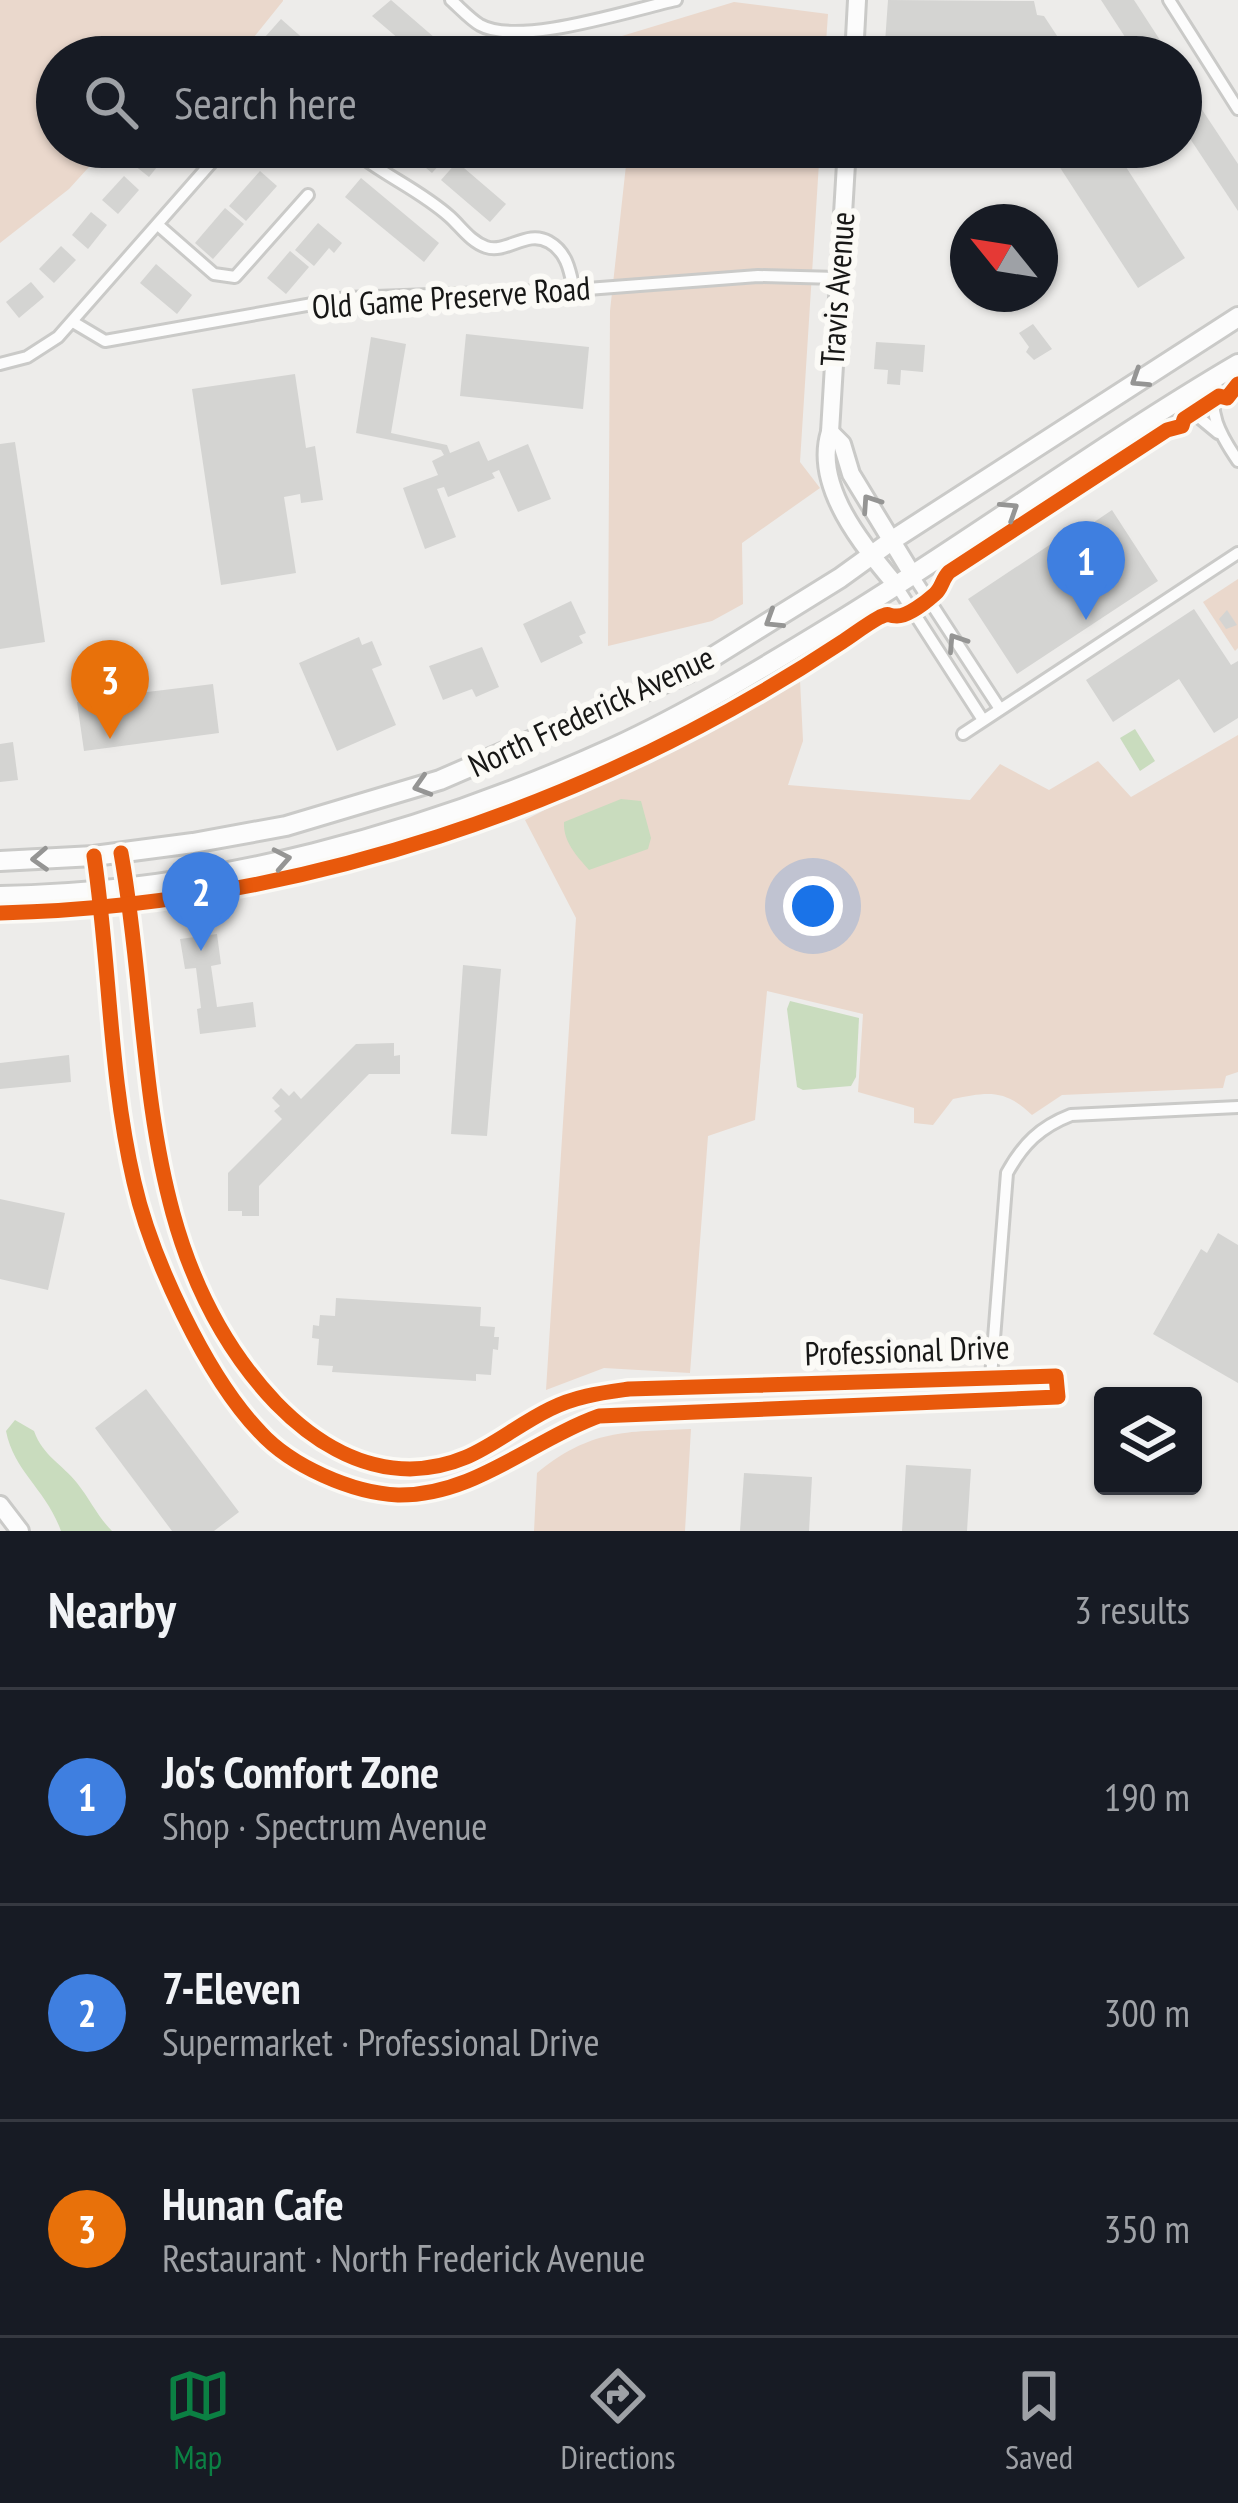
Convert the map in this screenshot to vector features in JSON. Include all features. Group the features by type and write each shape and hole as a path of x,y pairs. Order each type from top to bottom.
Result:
{"main road":[{"name":"North Frederick Avenue","path":"0,861 121,853 286,826 440,780 687,673 1238,316"},
{"name":"North Frederick Avenue","path":"0,896 99,890 310,854 495,797 616,747 728,687 904,580 1231,368"}],"street":[{"path":"451,0 481,26 512,35 558,29 676,0"},
{"path":"855,36 857,0"},
{"path":"1169,0 1192,36"},
{"path":"1202,52 1238,109"},
{"path":"0,364 27,357 58,337 207,168"},
{"path":"376,168 430,200 474,242 496,249 530,238 552,244 564,255 574,290"},
{"name":"Travis Avenue","path":"846,168 830,432 824,452 833,486 871,555 904,580"},
{"path":"158,225 214,274 235,277 308,195"},
{"name":"Old Game Preserve Road","path":"73,322 105,341 346,298 574,290 758,276 838,278"},
{"path":"1231,368 1214,388 1212,404 1224,439 1238,461"},
{"path":"1164,409 1195,414 1224,439"},
{"path":"830,432 842,444 851,474 894,539 904,580 983,720"},
{"path":"963,734 1238,554"},
{"path":"904,580 1000,710"},
{"name":"Professional Drive","path":"94,856 123,1126 134,1186 152,1244 182,1310 222,1379 260,1433 298,1461 370,1490 397,1495 431,1492 479,1478 560,1430 599,1416 1058,1397 1056,1376 613,1391 581,1395 545,1411 499,1443 456,1460 413,1469 386,1467 340,1453 300,1428 263,1389 222,1327 185,1254 160,1168 121,853"},
{"path":"991,1377 1007,1173 1027,1143 1050,1123 1071,1115 1238,1107"},
{"path":"0,1505 20,1531"}],"shaded area":[{"path":"0,0 283,0 255,36 36,36 36,168 88,168 69,189 0,243"},
{"path":"734,2 828,14 826,36 622,36"},
{"path":"626,168 819,168 800,462 820,488 742,543 743,604 712,621 608,646 610,311"},
{"path":"1238,579 1238,648 1235,651 1203,602"},
{"path":"800,680 803,741 788,785 970,800 1000,764 1049,790 1098,761 1131,797 1238,735 1238,1072 1226,1076 1223,1088 1062,1095 1032,1115 1004,1097 965,1097 953,1099 933,1125 914,1123 914,1108 858,1092 863,1014 767,991 755,1120 708,1136 690,1373 604,1368 546,1390 576,918 525,820"},
{"path":"1135,729 1155,761 1140,771 1120,738"},
{"path":"621,799 641,801 651,838 648,849 589,870 568,842 564,822"},
{"path":"790,1001 859,1018 856,1077 851,1086 797,1087 787,1009"},
{"path":"15,1420 34,1431 112,1531 61,1531 10,1445 6,1431"},
{"path":"691,1429 685,1531 534,1531 537,1473 556,1459 609,1436"}],"building":[{"path":"391,0 433,36 395,36 372,16"},
{"path":"888,0 1034,1 1037,15 1044,16 1057,36 885,36"},
{"path":"1101,0 1134,0 1157,36 1124,36"},
{"path":"281,19 300,36 266,36"},
{"path":"1202,110 1238,164 1238,211 1202,157"},
{"path":"452,168 464,168 506,204 490,222 441,180"},
{"path":"1060,168 1127,168 1185,258 1138,288"},
{"path":"260,171 277,186 246,221 229,206"},
{"path":"124,176 139,190 118,214 102,200"},
{"path":"361,178 439,243 424,262 345,197"},
{"path":"225,208 244,224 213,259 195,243"},
{"path":"91,212 107,225 88,249 72,235"},
{"path":"318,223 342,243 334,253 329,248 314,266 295,250"},
{"path":"61,246 76,260 54,283 39,269"},
{"path":"290,251 309,267 286,294 267,278"},
{"path":"156,264 192,295 177,314 140,283"},
{"path":"31,282 44,297 19,318 6,302"},
{"path":"1033,324 1052,349 1034,360 1019,333"},
{"path":"466,334 589,347 583,409 460,396"},
{"path":"371,337 406,344 391,433 447,445 450,453 479,441 488,461 528,444 551,499 518,512 499,470 492,473 495,478 448,497 444,487 437,489 456,537 425,549 403,488 438,475 432,461 444,455 441,450 356,433"},
{"path":"876,342 925,345 923,372 901,370 900,385 887,384 888,370 874,369"},
{"path":"295,374 306,448 315,446 323,500 301,503 300,494 284,497 296,573 221,585 192,389"},
{"path":"15,442 45,642 0,649 0,444"},
{"path":"1112,510 1158,581 1017,674 968,599 1069,532 1072,537"},
{"path":"571,601 586,633 579,636 583,643 541,663 523,624"},
{"path":"1194,609 1231,665 1238,661 1238,718 1214,733 1179,679 1113,722 1086,680"},
{"path":"1227,610 1237,625 1226,629 1219,619"},
{"path":"359,637 362,645 372,641 382,665 372,669 396,725 337,751 299,663"},
{"path":"482,647 499,687 476,697 472,689 443,700 429,666"},
{"path":"138,681 139,693 213,684 219,733 84,751 77,702 107,698 106,685"},
{"path":"13,742 18,780 0,782 0,744"},
{"path":"217,934 221,964 211,966 217,1007 253,1002 256,1027 200,1034 196,968 185,969 180,939"},
{"path":"463,965 501,969 487,1136 451,1134"},
{"path":"394,1043 394,1056 400,1055 400,1074 369,1074 259,1186 259,1216 228,1211 228,1173 282,1119 274,1111 280,1106 272,1098 281,1088 289,1096 294,1091 301,1099 356,1044"},
{"path":"69,1055 71,1082 0,1089 0,1063"},
{"path":"0,1199 65,1213 48,1290 0,1279"},
{"path":"1218,1233 1238,1245 1238,1383 1153,1334 1201,1249 1207,1253"},
{"path":"336,1298 481,1307 480,1326 495,1327 494,1337 499,1337 491,1375 476,1374 476,1381 332,1372 333,1366 317,1365 319,1339 312,1338 313,1325 319,1326 320,1315 335,1316"},
{"path":"146,1389 239,1512 214,1531 172,1531 95,1428"},
{"path":"906,1465 971,1469 967,1531 902,1531"},
{"path":"744,1473 812,1477 809,1531 740,1531"}],"cycle path":[{"path":"0,913 111,906 222,891 439,836 545,798 647,753 747,700 880,617 911,611 937,592 949,572 1167,430 1182,426 1184,419 1219,396 1227,398 1238,384"},
{"path":"94,856 119,1101 134,1182 153,1245 183,1314 220,1380 260,1432 305,1466 361,1489 398,1495 426,1493 477,1477 599,1416 1058,1397 1056,1376 629,1389 560,1405 452,1463 390,1468 336,1450 276,1403 229,1344 196,1280 173,1212 157,1142 121,853"}],"place":[{"name":"Jo's Comfort Zone","path":"1086,620"},
{"name":"Hunan Cafe","path":"110,739"},
{"name":"7-Eleven","path":"201,951"}]}
